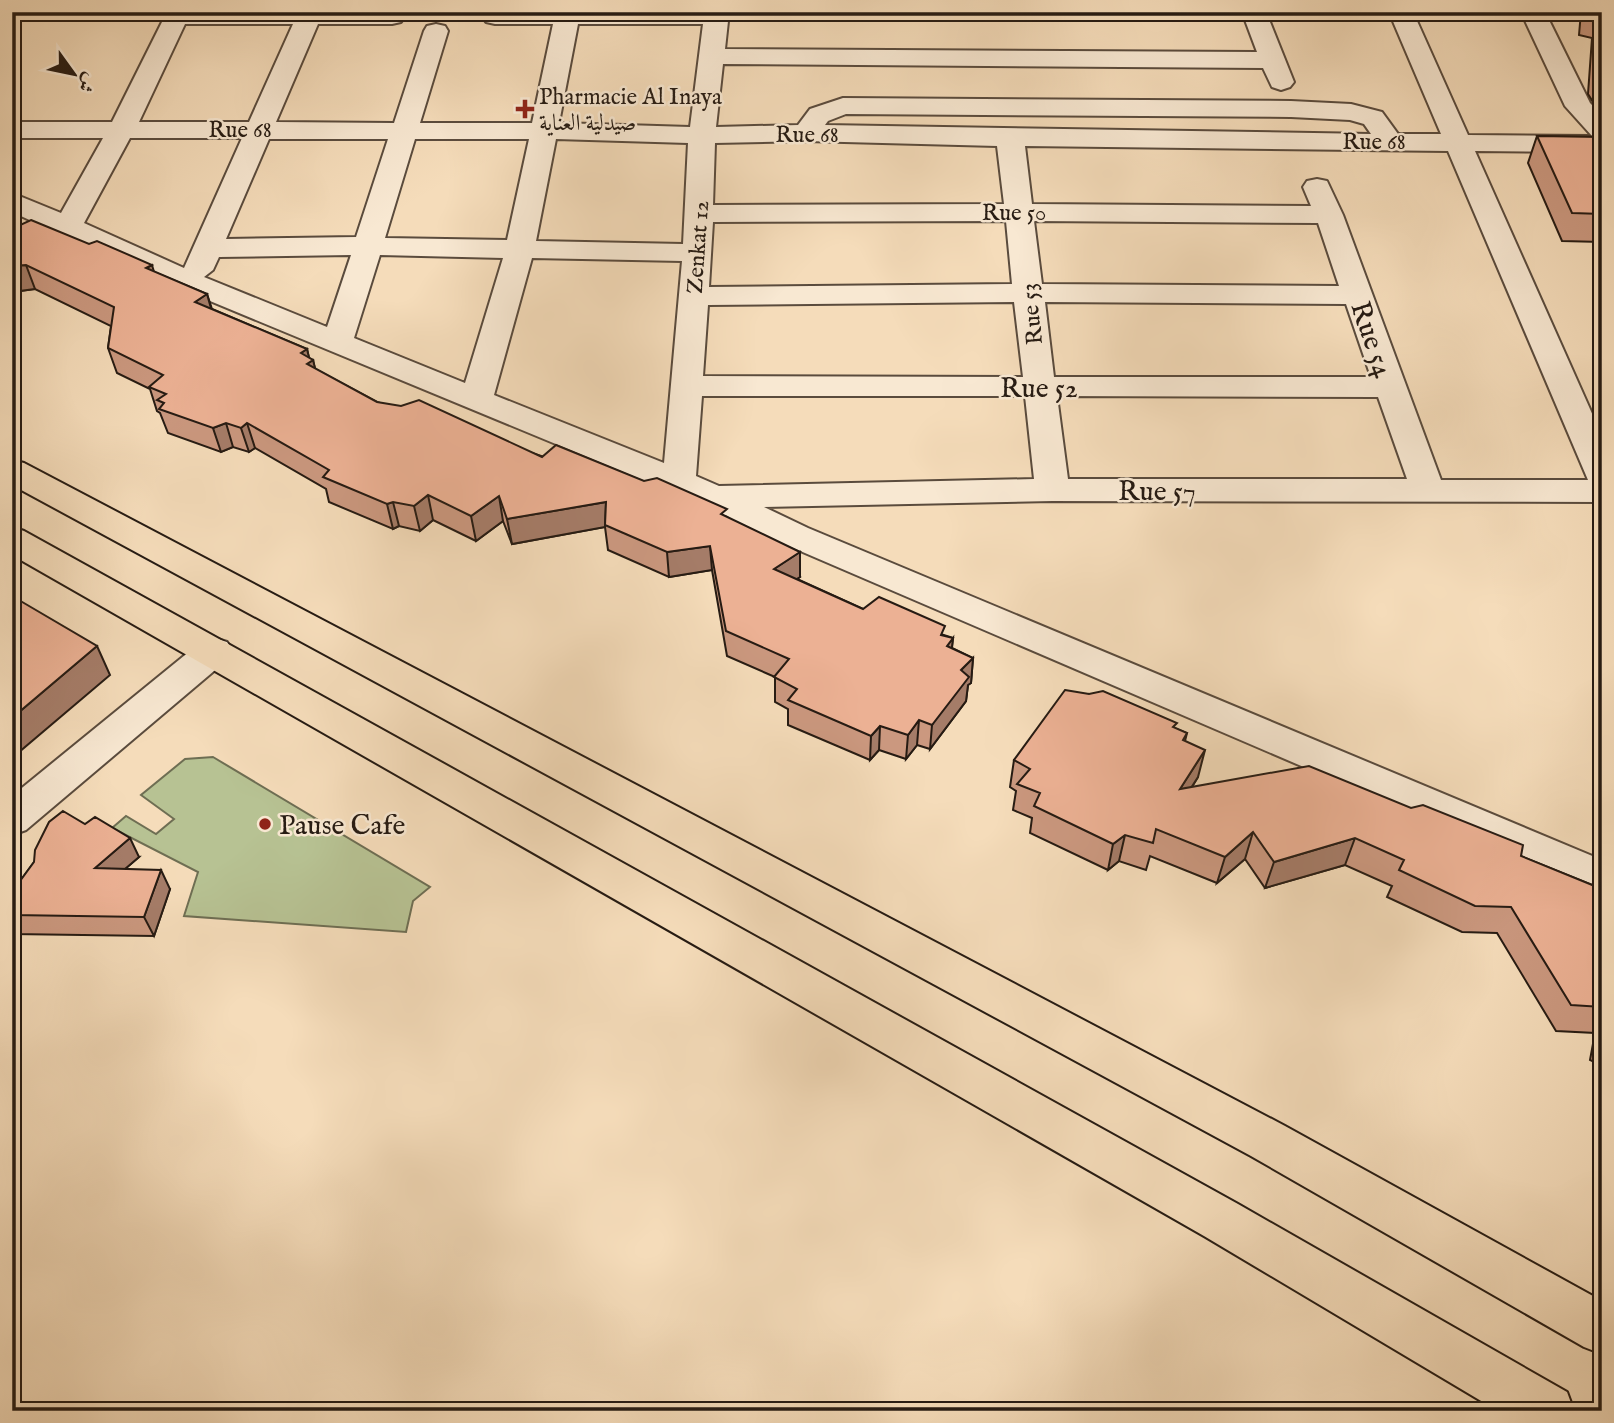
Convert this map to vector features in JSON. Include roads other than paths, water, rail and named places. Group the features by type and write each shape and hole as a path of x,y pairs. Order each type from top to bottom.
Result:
{"main road":[{"path":"12,471 1268,1142 1602,1329"},
{"path":"12,539 1221,1220 1548,1411"}],"street":[{"path":"1254,12 1291,109"},
{"path":"1401,12 1602,475"},
{"path":"1532,12 1578,106 1602,131"},
{"path":"68,225 122,129 178,14 393,15 386,31 473,25 567,14 717,15"},
{"path":"477,398 520,248 567,14"},
{"path":"192,283 310,15"},
{"name":"Zenkat 12","path":"679,482 697,253 702,135 717,15"},
{"path":"338,341 403,130 473,25"},
{"path":"710,56 1272,60"},
{"path":"806,133 819,115 844,106 1291,109 1351,112 1373,118 1390,141"},
{"name":"Rue 68","path":"12,130 259,128 1602,144"},
{"name":"Rue 53","path":"1010,138 1052,490"},
{"name":"Rue 54","path":"1317,187 1428,491"},
{"path":"12,201 192,283 713,496 796,536 1602,878"},
{"name":"Rue 50","path":"699,214 1019,212 1329,215"},
{"path":"209,248 367,246 697,253"},
{"path":"694,296 1028,293 1358,295"},
{"name":"Rue 52","path":"687,386 1390,387"},
{"name":"Rue 57","path":"713,496 1052,490 1602,491"},
{"path":"12,819 214,651"}],"place":[{"name":"Pharmacie Al Inaya صيدلية العناية","path":"525,109"},
{"name":"Pause Cafe","path":"265,824"}]}
